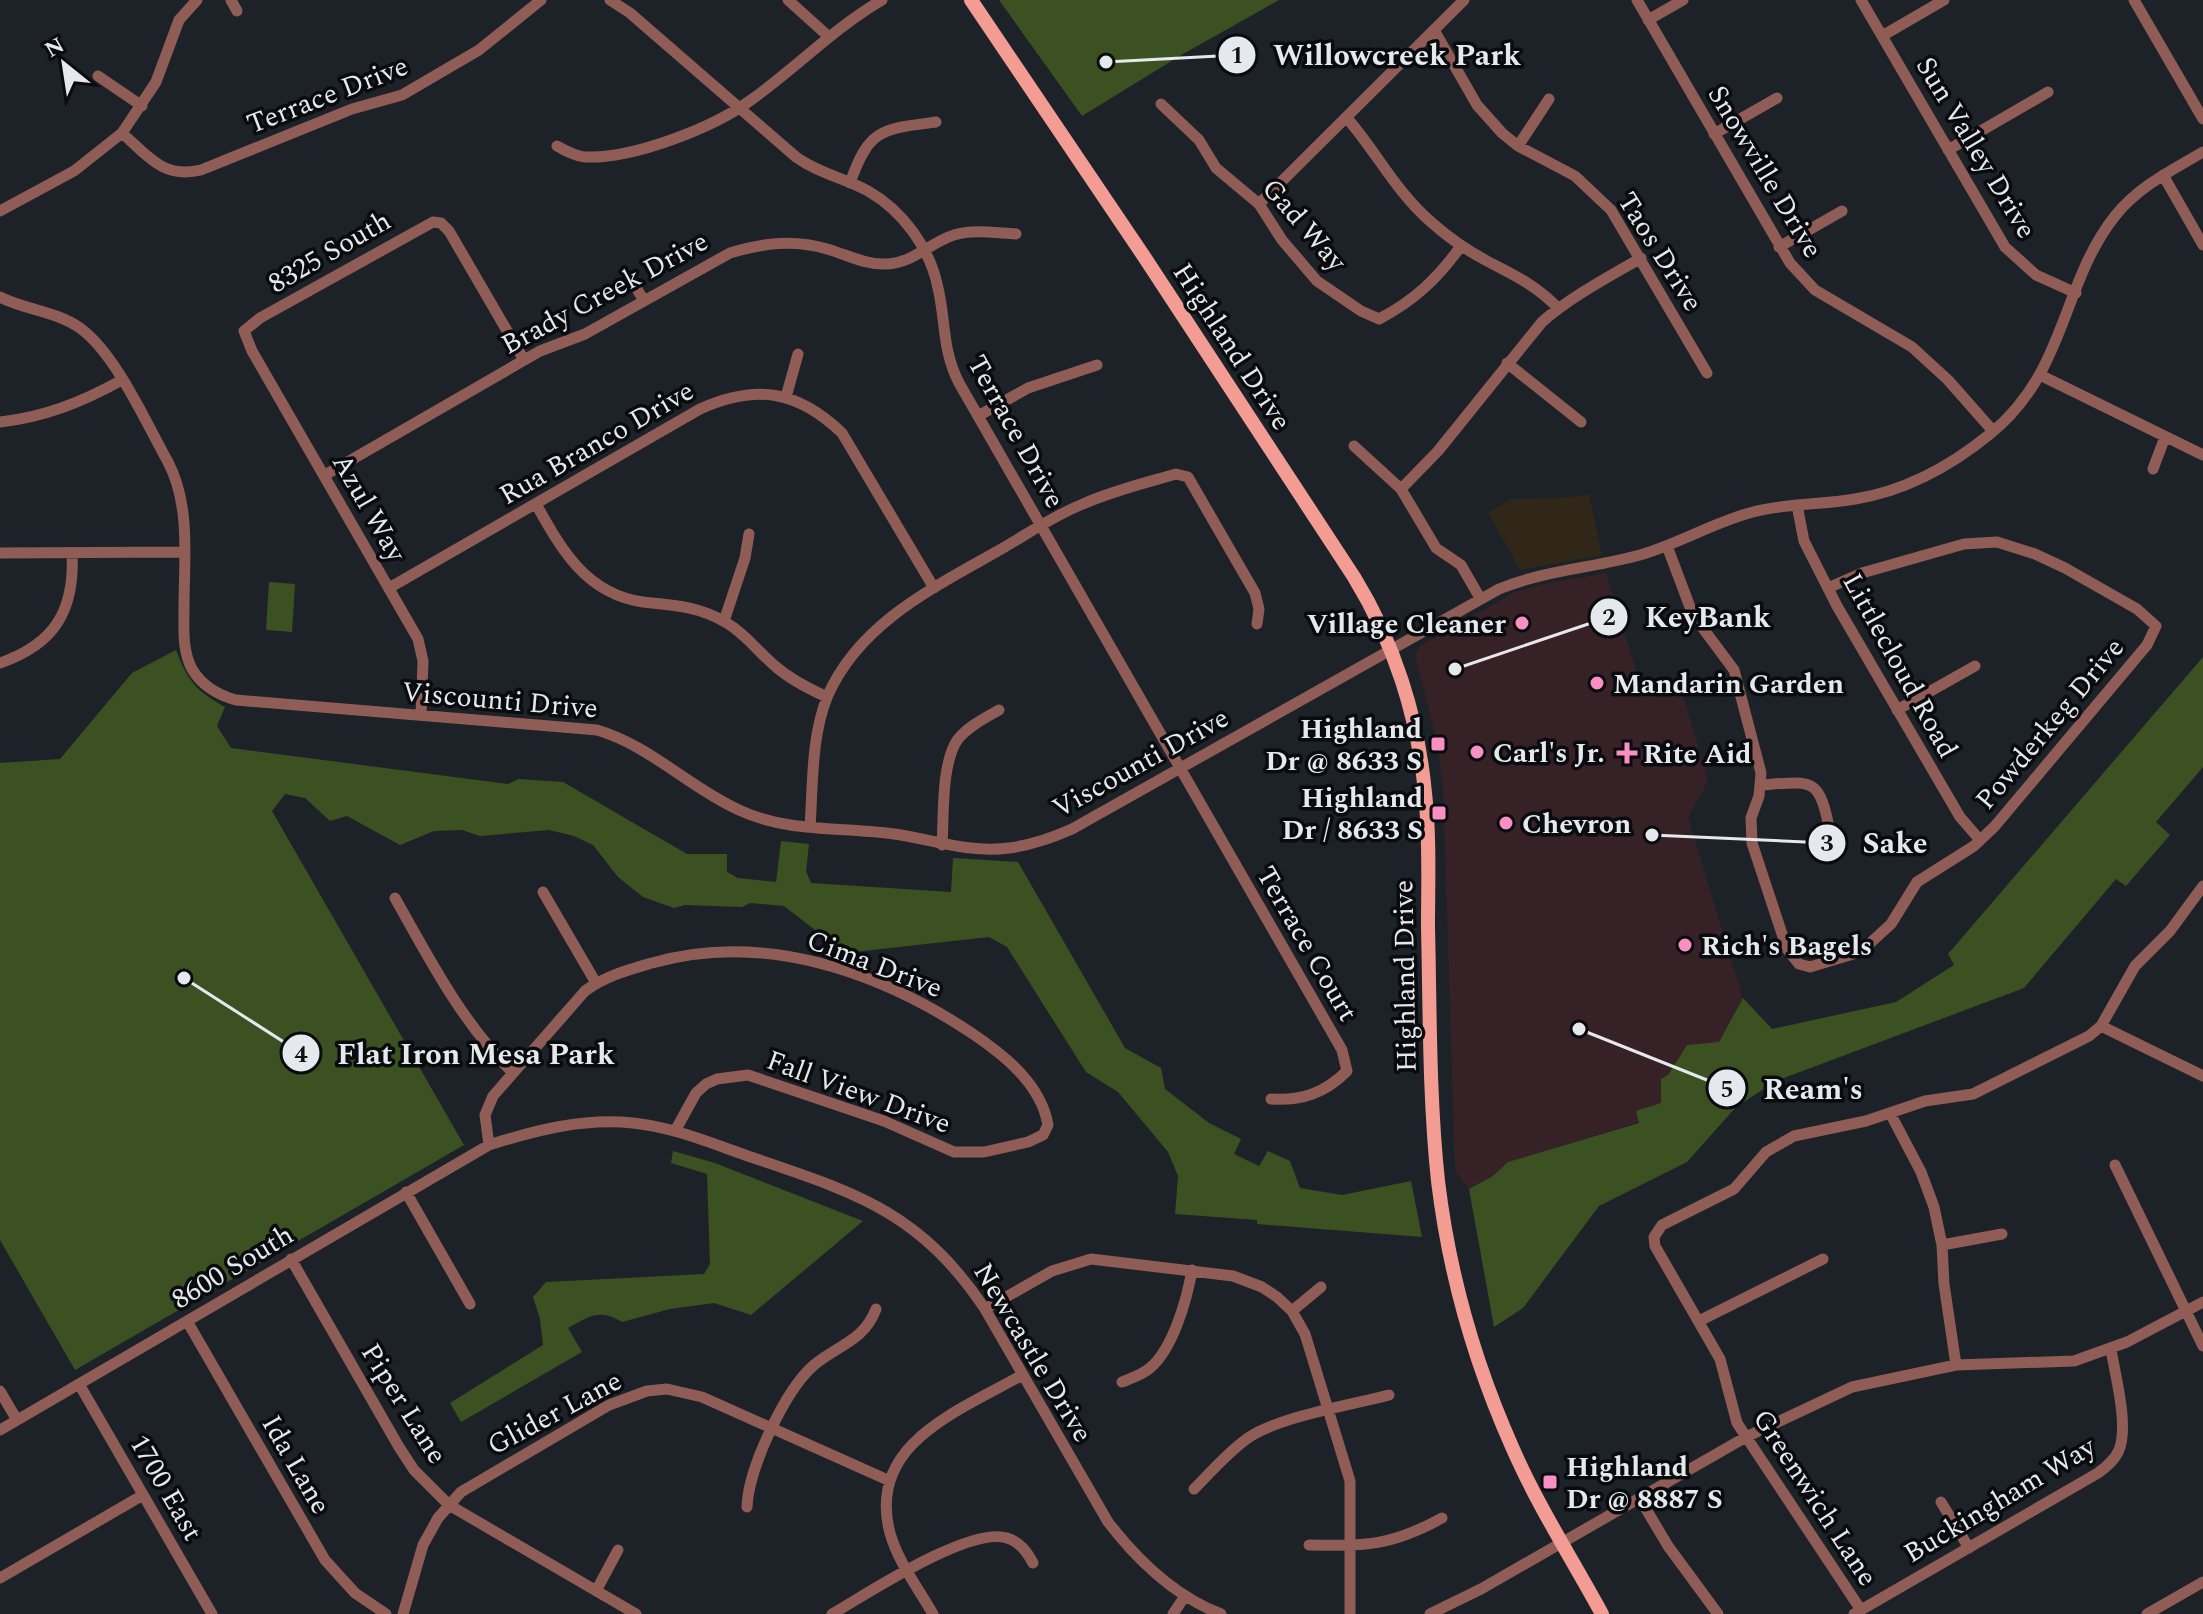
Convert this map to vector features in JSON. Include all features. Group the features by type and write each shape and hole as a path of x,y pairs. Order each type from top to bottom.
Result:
{"main road":[{"name":"Highland Drive","path":"971,0 1137,245 1354,577 1390,649 1412,716 1425,794 1435,1145 1444,1223 1464,1313 1494,1405 1526,1478 1602,1614"}],"street":[{"path":"0,211 74,171 122,133 156,82 179,20 197,0"},
{"name":"Terrace Drive","path":"122,133 160,167 187,174 201,170 352,109 402,95 479,50 541,0"},
{"name":"Terrace Drive","path":"610,0 630,13 796,157 822,173 867,190 897,213 925,250 937,282 948,355 978,416 1182,767"},
{"path":"788,0 828,36"},
{"path":"557,146 568,153 585,157 647,148 739,108 828,36 882,0"},
{"path":"1259,204 1464,0"},
{"name":"Snowville Drive","path":"1637,0 1790,263 1815,290 1926,358 1993,431"},
{"path":"1648,20 1683,0"},
{"name":"Sun Valley Drive","path":"1861,0 2005,247 2036,275 2076,293"},
{"path":"1882,36 1944,0"},
{"path":"2134,0 2203,119"},
{"name":"Taos Drive","path":"1434,30 1477,105 1502,133 1518,146 1575,176 1594,190 1611,210 1707,373"},
{"path":"98,76 142,106"},
{"path":"1948,150 2048,92"},
{"path":"1714,134 1777,98"},
{"path":"1518,146 1549,99"},
{"name":"Gad Way","path":"1161,104 1199,140 1216,168 1259,204 1282,240 1317,281 1361,311 1379,319 1397,310 1433,281 1461,246"},
{"path":"1346,117 1407,199 1461,246 1522,277 1558,308"},
{"path":"850,183 859,158 872,140 894,128 936,122"},
{"name":"Viscounti Drive","path":"0,297 15,305 62,318 96,342 122,380 176,476 183,508 186,654 191,667 209,688 221,696 236,700 597,730 625,741 743,812 780,823 901,835 942,845 997,849 1053,838 1480,598 1540,574 1611,562 1667,546 1754,511 1856,499 1887,492 1943,466 1993,431 2027,396 2040,375 2095,249 2115,216 2130,199 2163,175 2203,152"},
{"path":"2163,175 2203,245"},
{"path":"1779,247 1842,211"},
{"name":"8325 South","path":"244,331 260,318 425,224 441,223 449,231 524,360"},
{"name":"Brady Creek Drive","path":"325,475 550,346 585,334 712,261 752,246 774,242 810,244 878,264 892,264 954,234 1016,234"},
{"path":"1401,489 1438,451 1533,332 1558,308 1641,258"},
{"path":"630,277 644,301"},
{"name":"Azul Way","path":"244,331 252,351 413,627 423,661 421,715"},
{"path":"786,397 798,354"},
{"path":"1507,363 1581,422"},
{"path":"978,416 1043,381 1097,365"},
{"path":"2040,375 2203,455"},
{"path":"0,422 47,414 76,404 122,380"},
{"name":"Rua Branco Drive","path":"389,588 700,409 741,394 764,394 786,397 807,405 826,417 842,433 934,588"},
{"path":"2153,469 2165,437"},
{"path":"1354,446 1401,489 1436,548 1461,565 1480,598"},
{"path":"810,827 816,741 827,697 839,675 869,636 910,602 1069,510 1176,474 1188,477 1255,593 1259,609 1257,624"},
{"path":"536,504 569,560 602,588 641,602 683,605 724,621 789,677 827,697"},
{"name":"Littlecloud Road","path":"1797,505 1804,541 1828,588 1960,817 1980,840"},
{"path":"724,621 745,558 749,534"},
{"name":"Powderkeg Drive","path":"1762,785 1751,818 1752,843 1787,949 1799,964 1810,967 1853,954 1891,924 1917,882 1963,854 1995,826 2147,645 2156,626 2137,609 2057,564 1997,542 1964,544 1875,569 1828,588"},
{"path":"1667,546 1693,615 1734,670 1762,785 1795,782 1813,787 1824,802 1830,832"},
{"path":"0,553 184,552"},
{"path":"0,663 35,646 53,631 65,612 71,590 72,553"},
{"path":"1897,710 1975,666"},
{"path":"942,845 947,770 954,747 973,726 999,710"},
{"name":"Terrace Court","path":"1182,767 1346,1061 1347,1071 1314,1095 1291,1100 1271,1099"},
{"path":"1956,1365 1944,1284 1942,1245 1928,1188 1890,1113 1925,1101 1973,1094 2089,1036 2101,1026 2130,973 2199,900 2203,886"},
{"path":"543,892 596,983"},
{"path":"395,898 454,1002 472,1028 512,1072"},
{"name":"Cima Drive","path":"489,1145 485,1115 487,1107 512,1072 574,1002 596,983 657,962 713,951 776,954 819,963 921,1001 997,1051 1032,1088 1047,1117 1047,1131"},
{"path":"2101,1026 2203,1076"},
{"name":"Fall View Drive","path":"675,1131 696,1093 706,1084 717,1079 748,1075 884,1121 954,1152 984,1152 1038,1139 1047,1131"},
{"name":"Greenwich Lane","path":"1858,1612 1746,1437 1732,1410 1720,1359 1655,1246 1654,1237 1668,1221 1734,1189 1755,1162 1779,1143 1811,1131 1846,1126 1890,1113"},
{"name":"Newcastle Drive","path":"489,1145 538,1130 587,1123 632,1123 675,1131 853,1193 885,1209 925,1238 946,1258 985,1309 1108,1522 1127,1546 1154,1574 1185,1596 1221,1614"},
{"name":"8600 South","path":"0,1430 489,1145"},
{"path":"2115,1165 2203,1346"},
{"path":"406,1192 470,1304"},
{"path":"1942,1245 2002,1234"},
{"name":"Piper Lane","path":"291,1259 414,1470 449,1505 636,1614"},
{"path":"985,1309 1052,1271 1091,1259 1244,1279 1277,1297 1292,1311 1312,1352 1350,1481 1350,1614"},
{"path":"1699,1321 1823,1259"},
{"path":"1122,1382 1143,1373 1162,1356 1189,1287 1192,1270"},
{"path":"1292,1311 1321,1287"},
{"path":"1430,1614 1562,1544 1746,1437 1852,1387 1956,1365 2074,1361 2111,1349 2203,1302"},
{"path":"747,1507 750,1480 795,1386 830,1353 860,1335 871,1323 876,1309"},
{"name":"Ida Lane","path":"187,1321 325,1560 355,1593 386,1614"},
{"name":"Buckingham Way","path":"1858,1612 2111,1463 2119,1451 2122,1431 2111,1349"},
{"path":"933,1614 890,1533 887,1514 890,1481 895,1466 921,1434 1022,1375"},
{"name":"1700 East","path":"79,1384 212,1614"},
{"name":"Glider Lane","path":"403,1614 423,1545 429,1531 449,1505 475,1483 609,1405 647,1391 667,1389 702,1397 890,1481"},
{"path":"0,1391 17,1420"},
{"path":"1194,1489 1250,1437 1268,1428 1389,1395"},
{"path":"0,1578 143,1495"},
{"path":"1640,1499 1668,1546 1718,1614"},
{"path":"1941,1502 1969,1548"},
{"path":"1309,1545 1351,1546 1403,1538 1442,1518"},
{"path":"832,1614 955,1547 994,1536 1008,1538 1024,1548 1033,1563"},
{"path":"596,1591 618,1550"},
{"path":"2147,1614 2202,1584"},
{"path":"1173,1614 1185,1596"}],"shaded area":[{"path":"1589,494 1602,555 1520,570 1488,513 1511,499"},
{"path":"1606,573 1638,676 1683,695 1708,781 1688,818 1743,998 1719,1043 1687,1045 1668,1075 1661,1103 1639,1122 1509,1162 1493,1176 1469,1189 1455,1171 1443,785 1436,737 1415,655 1420,646 1515,592"}],"green space":[{"path":"999,0 1279,0 1082,116"},
{"path":"269,582 295,584 292,632 266,630"},
{"path":"176,650 194,684 225,707 217,726 231,748 508,784 519,779 563,782 687,854 727,854 727,872 738,878 776,882 781,841 809,844 806,871 811,883 951,892 953,858 1018,862 1125,1048 1161,1068 1165,1089 1209,1123 1241,1139 1234,1154 1259,1166 1268,1151 1290,1161 1300,1188 1342,1195 1411,1181 1422,1237 1175,1214 1178,1176 1168,1152 1118,1092 1086,1072 1007,947 989,937 845,953 784,906 750,903 742,907 685,905 674,908 643,897 618,877 593,845 574,836 549,830 480,836 462,830 434,831 400,845 347,816 330,821 305,798 285,794 272,811 464,1145 75,1370 0,1240 0,763 60,759 132,673"},
{"path":"2203,657 2203,767 2156,822 2170,835 2126,886 2116,879 2024,988 1776,1081 1736,1107 1687,1162 1599,1206 1523,1308 1494,1327 1469,1189 1493,1176 1508,1162 1639,1123 1636,1111 1661,1103 1661,1079 1668,1075 1687,1045 1719,1042 1743,998 1772,1029 1896,1002 1954,965 1948,954"},
{"path":"673,1151 715,1163 863,1221 751,1315 714,1303 670,1309 622,1322 607,1315 582,1320 568,1328 582,1352 461,1422 450,1403 543,1345 533,1297 546,1282 704,1274 710,1264 707,1174 671,1163"}],"place":[{"name":"Willowcreek Park","path":"1106,62"},
{"name":"Village Cleaner","path":"1522,623"},
{"name":"KeyBank","path":"1455,669"},
{"name":"Mandarin Garden","path":"1597,683"},
{"name":"Highland Dr @ 8633 S","path":"1438,744"},
{"name":"Carl's Jr.","path":"1477,752"},
{"name":"Rite Aid","path":"1627,753"},
{"name":"Highland Dr / 8633 S","path":"1439,813"},
{"name":"Chevron","path":"1506,823"},
{"name":"Sake","path":"1652,835"},
{"name":"Rich's Bagels","path":"1685,945"},
{"name":"Flat Iron Mesa Park","path":"184,978"},
{"name":"Ream's","path":"1579,1029"},
{"name":"Highland Dr @ 8887 S","path":"1550,1482"}]}
